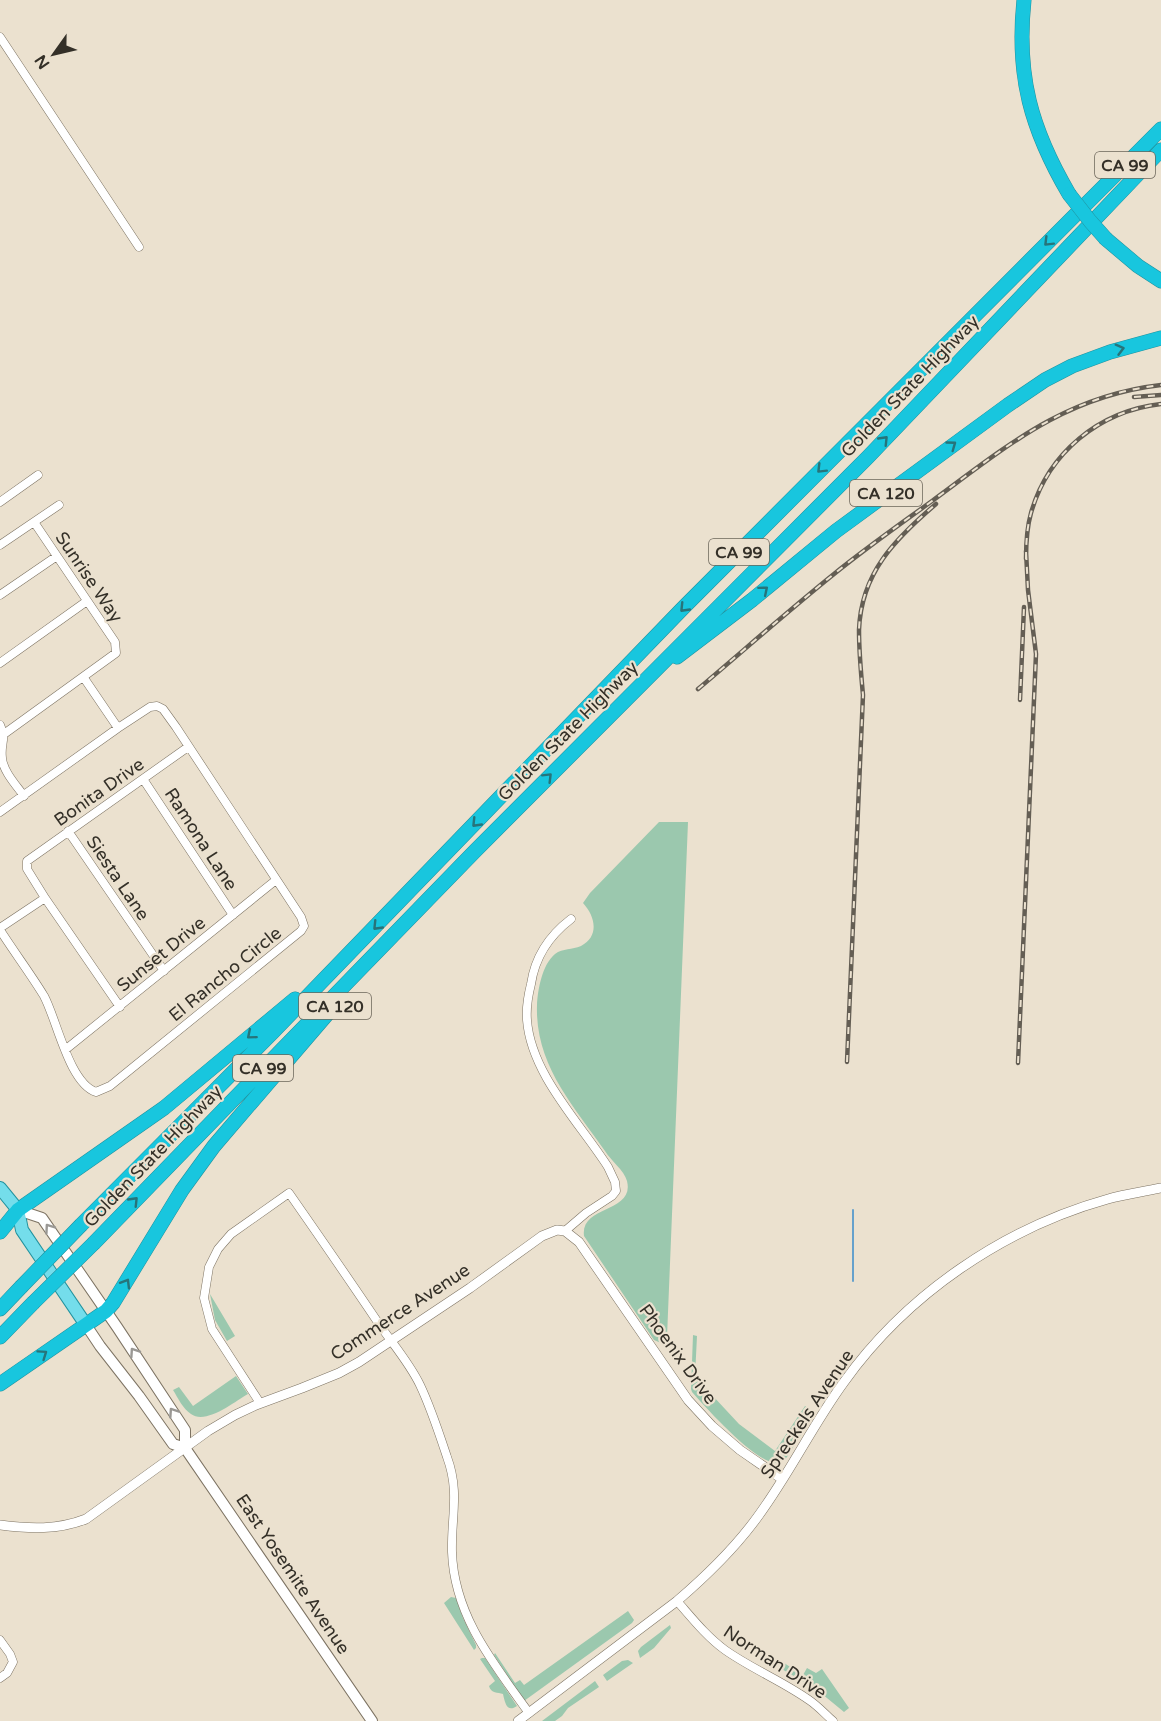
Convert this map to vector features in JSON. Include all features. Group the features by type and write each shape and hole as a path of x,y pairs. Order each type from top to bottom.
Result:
{"highway":[{"path":"1024,0 1023,58 1030,106 1046,151 1072,192 1109,236 1138,266 1161,281"},
{"path":"1030,0 1029,65 1036,102 1043,127 1072,192"},
{"path":"1090,201 1105,174 1161,117"},
{"name":"Golden State Highway","path":"0,1309 360,943 692,600 1161,129"},
{"name":"Golden State Highway","path":"0,1337 635,689 868,457 1161,150"},
{"path":"1109,236 1161,274"},
{"name":"CA 120","path":"635,689 752,600 852,518 1045,380 1072,366 1110,352 1161,338"},
{"name":"CA 120","path":"86,1324 106,1311 116,1300 182,1190 214,1146 434,894"},
{"name":"CA 120","path":"18,1210 164,1108 360,943"},
{"path":"0,1232 18,1210"},
{"path":"0,1384 86,1324"}],"main road":[{"name":"East Yosemite Avenue","path":"0,1190 18,1210 42,1218 185,1430 185,1448 372,1721"},
{"name":"East Yosemite Avenue","path":"18,1210 22,1230 100,1346 173,1444 185,1448"}],"street":[{"path":"0,37 139,247"},
{"path":"0,502 38,475"},
{"path":"0,546 59,505"},
{"name":"Sunrise Way","path":"34,522 115,642 117,650 114,656 84,678"},
{"path":"0,595 57,555"},
{"path":"0,663 87,601"},
{"path":"4,734 84,678 117,728"},
{"name":"El Rancho Circle","path":"0,812 117,728 150,707 157,706 163,709 301,917 304,926 301,931 110,1086 96,1092 90,1090 69,1060 44,996 0,929"},
{"path":"0,725 4,734 2,761 5,769 24,795"},
{"name":"Bonita Drive","path":"45,898 27,870 27,861 188,747"},
{"name":"Ramona Lane","path":"143,779 233,915"},
{"name":"Siesta Lane","path":"68,831 164,971"},
{"name":"Sunset Drive","path":"64,1050 276,880"},
{"path":"0,929 45,898 120,1006"},
{"path":"565,1231 616,1191 615,1182 608,1167 537,1061 527,1020 527,1001 531,979 539,956 560,928 571,920"},
{"name":"Spreckels Avenue","path":"518,1721 677,1601 728,1553 753,1524 844,1382 898,1320 934,1288 994,1248 1026,1230 1105,1200 1161,1188"},
{"path":"260,1403 212,1329 204,1299 208,1267 218,1249 231,1234 289,1193 420,1385 448,1458 454,1482 452,1550 456,1587 461,1603 484,1649 529,1713"},
{"name":"Commerce Avenue","path":"0,1525 48,1528 86,1519 235,1415 347,1369 470,1288 542,1236 557,1230 565,1231"},
{"name":"Phoenix Drive","path":"565,1231 579,1242 688,1400 712,1426 740,1450 782,1479"},
{"name":"Norman Drive","path":"677,1601 705,1633 725,1650 792,1689 833,1721"},
{"path":"0,1640 13,1662 0,1678"}],"green space":[{"path":"659,822 688,822 667,1337 661,1343 654,1340 584,1236 585,1226 590,1219 623,1199 627,1191 627,1181 558,1083 542,1047 537,1005 538,992 547,964 555,954 581,946 591,937 593,920 583,903"},
{"path":"210,1294 235,1336 227,1341 215,1320"},
{"path":"693,1335 697,1336 695,1376 699,1376 699,1381 739,1424 775,1451 805,1406 812,1411 812,1417 787,1457 779,1463 766,1460 743,1444 692,1392"},
{"path":"236,1376 248,1394 220,1411 204,1417 197,1417 188,1412 173,1390 179,1387 193,1406"},
{"path":"451,1597 456,1598 476,1645 474,1650 444,1603"},
{"path":"628,1611 634,1620 632,1623 524,1701 494,1655 495,1653 515,1683 520,1680 524,1685"},
{"path":"670,1625 671,1628 654,1648 640,1658 638,1651 641,1647"},
{"path":"485,1658 517,1706 509,1708 503,1694 490,1689 489,1686 495,1681 480,1659"},
{"path":"628,1660 633,1663 607,1681 603,1675 622,1661"},
{"path":"784,1663 803,1675 807,1668 816,1673 822,1669 849,1708 844,1712 816,1689 780,1668"},
{"path":"595,1681 599,1687 568,1708 562,1716 555,1721 542,1721"}],"waterway":[{"path":"853,1210 853,1281"}],"railway":[{"path":"698,689 846,564 1012,443 1066,412 1095,400 1161,385"},
{"path":"1134,397 1161,395"},
{"path":"1026,559 1031,513 1039,491 1063,454 1097,426 1138,408 1161,404"},
{"path":"847,1062 863,695 859,638 861,610 873,574 883,559 907,530 936,504"},
{"path":"1018,1063 1036,654 1026,551"},
{"path":"1020,700 1024,607"}]}
